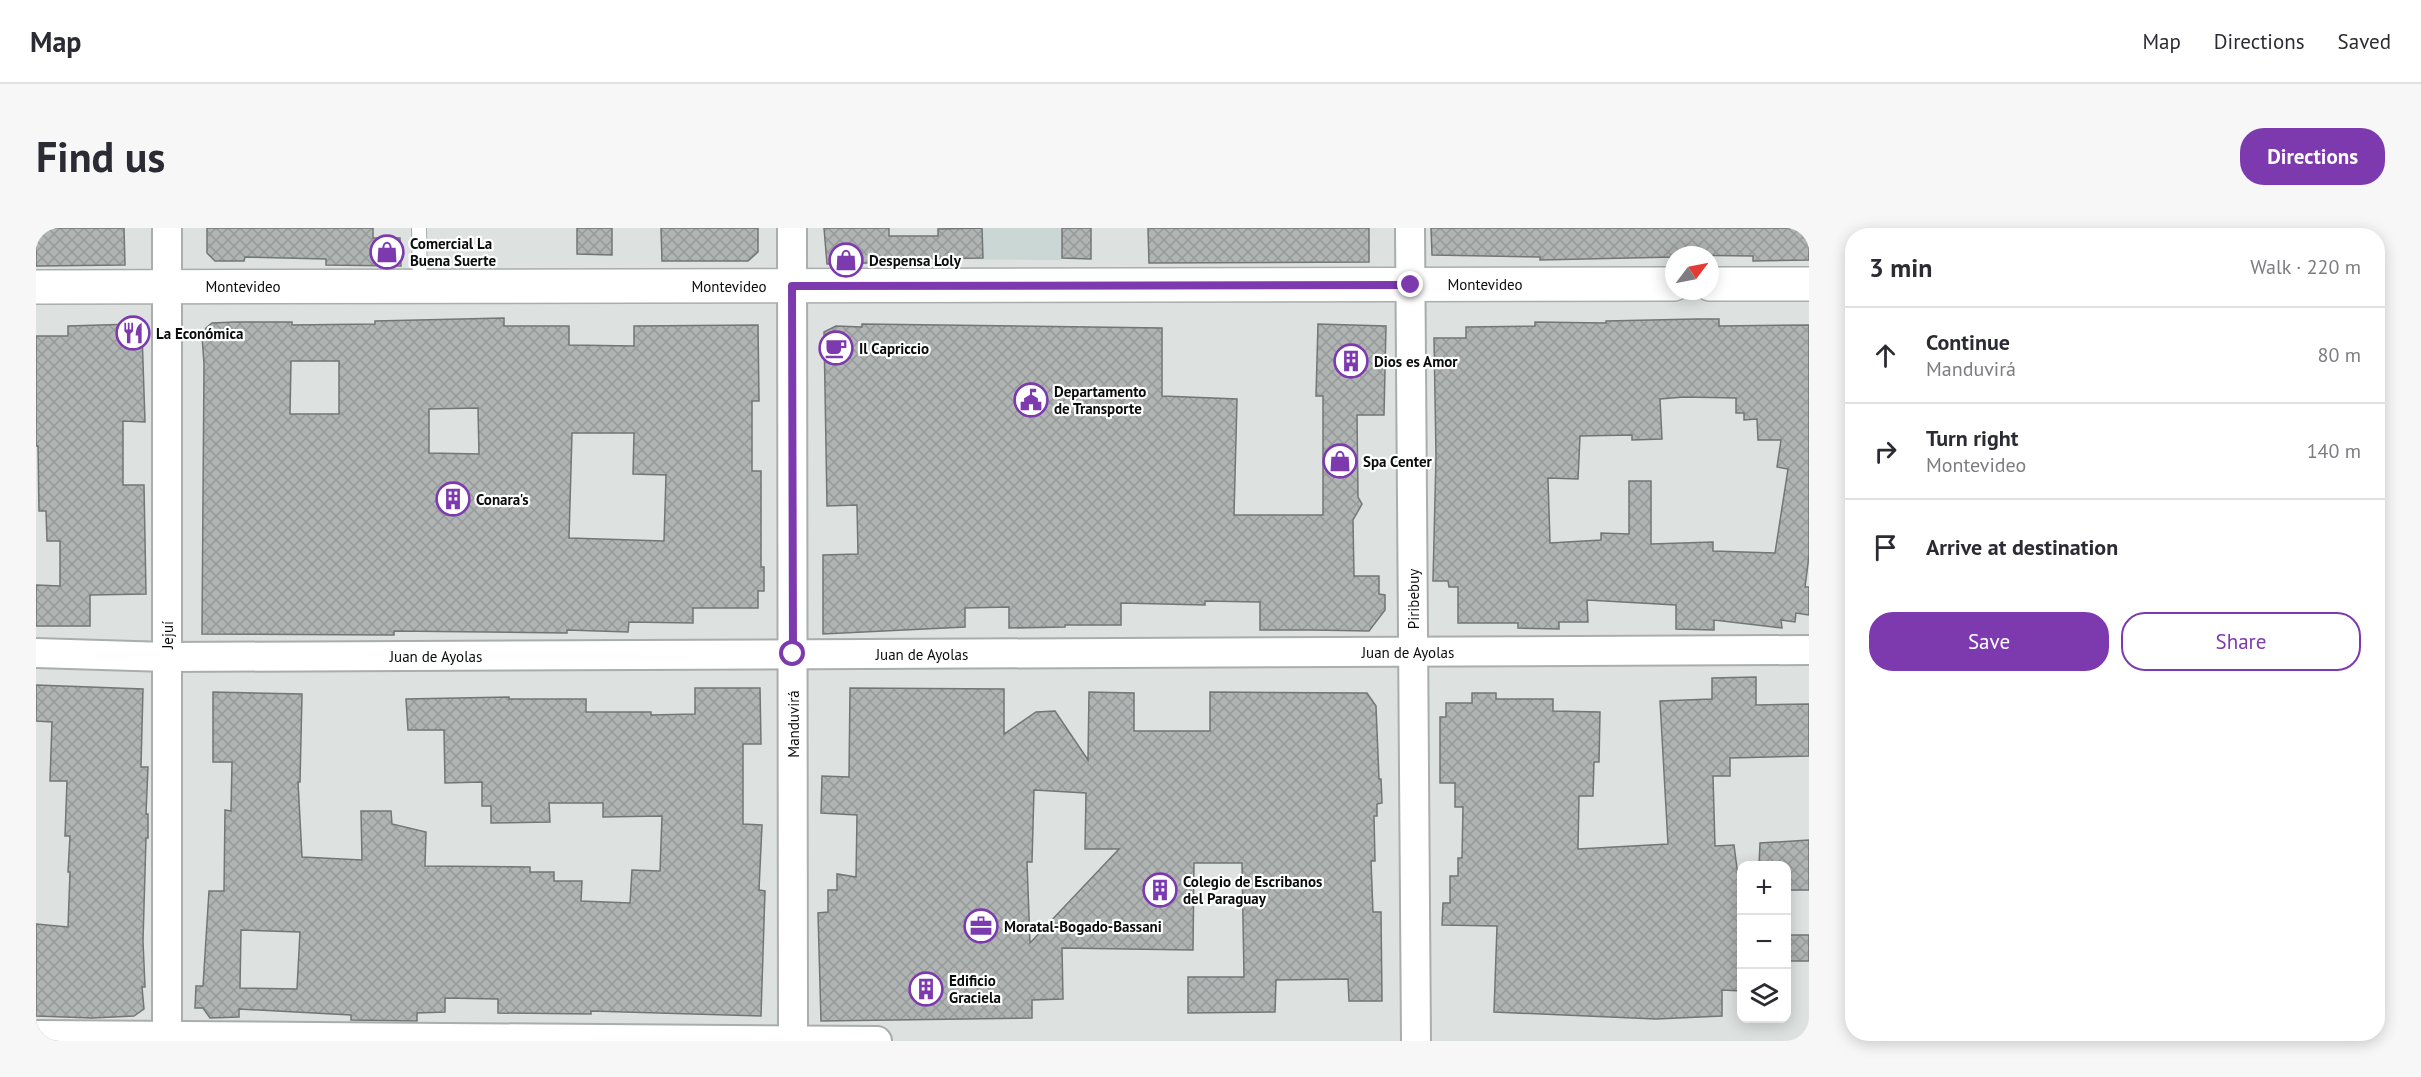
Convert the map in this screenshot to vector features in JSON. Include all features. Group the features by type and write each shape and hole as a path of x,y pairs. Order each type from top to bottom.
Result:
{"main road":[{"name":"Montevideo","path":"36,287 1665,284"},
{"path":"1719,284 1809,284"}],"street":[{"name":"Jejuí","path":"167,228 167,1039"},
{"name":"Manduvirá","path":"792,228 793,1041"},
{"name":"Piribebuy","path":"1410,228 1416,1041"},
{"name":"Juan de Ayolas","path":"36,653 167,657 1809,650"},
{"path":"36,1035 167,1039 877,1041"}],"lane":[{"path":"419,228 420,286"}],"shaded area":[{"path":"938,228 1061,228 1061,260 935,259"}],"building":[{"path":"36,228 124,228 125,265 36,266"},
{"path":"207,228 373,228 373,238 400,238 401,266 326,265 326,259 245,257 244,261 215,261 207,253"},
{"path":"577,228 612,228 612,255 577,254"},
{"path":"661,228 758,228 758,252 748,261 662,261"},
{"path":"824,228 889,228 889,236 938,236 938,229 982,228 983,258 908,259 908,262 827,264"},
{"path":"1062,228 1091,228 1091,259 1062,258"},
{"path":"1148,228 1369,228 1369,262 1149,263"},
{"path":"1431,228 1809,228 1809,260 1753,261 1753,256 1719,256 1719,246 1665,246 1665,257 1540,260 1540,257 1432,255"},
{"path":"504,318 504,326 569,326 569,345 634,346 634,326 758,325 759,401 752,401 752,471 761,471 761,567 764,567 764,591 758,591 758,608 693,608 693,623 629,622 628,632 567,630 567,633 394,631 394,635 202,634 204,364 202,336 206,328 212,323 235,322 292,322 292,325 375,324 375,321","holes":["291,361 339,361 339,414 290,414","478,408 479,454 429,453 429,409","572,433 634,433 633,474 666,475 664,541 569,538"]},
{"path":"1719,319 1719,326 1809,325 1809,556 1805,587 1809,587 1809,615 1796,613 1795,622 1781,620 1782,628 1714,620 1714,630 1676,629 1676,605 1587,600 1588,622 1559,622 1559,629 1518,628 1518,623 1458,623 1458,587 1449,587 1448,581 1433,581 1436,456 1434,338 1466,338 1466,327 1535,326 1535,322 1606,323 1606,321","holes":["1736,398 1736,413 1744,413 1744,420 1757,419 1758,440 1781,440 1777,467 1788,469 1775,553 1713,551 1713,542 1651,544 1651,481 1629,481 1629,534 1601,533 1601,540 1550,543 1548,478 1578,479 1580,436 1632,435 1632,440 1662,439 1660,399"]},
{"path":"135,324 142,332 145,422 123,421 123,485 144,485 146,594 90,595 90,626 36,626 36,585 60,586 60,541 47,541 46,511 39,511 38,446 36,446 36,336 68,336 68,326"},
{"path":"862,324 1162,328 1162,396 1237,399 1234,515 1323,515 1323,396 1316,396 1318,324 1386,326 1384,415 1357,415 1358,497 1362,504 1353,520 1354,576 1379,576 1379,594 1385,595 1385,610 1369,631 1260,630 1260,602 1205,601 1205,605 1121,603 1121,625 1009,628 1009,607 965,608 965,627 823,634 823,555 858,554 857,505 827,506 824,332 836,326 862,327"},
{"path":"1756,677 1756,705 1809,704 1809,756 1730,758 1730,776 1713,776 1715,846 1734,845 1737,868 1737,991 1722,990 1722,1016 1656,1019 1494,1012 1497,926 1442,925 1443,903 1450,903 1450,876 1458,876 1458,858 1462,858 1463,807 1455,807 1455,783 1440,783 1440,717 1446,717 1446,703 1472,703 1472,693 1496,693 1496,699 1553,699 1553,711 1600,712 1599,762 1594,762 1593,796 1579,796 1578,849 1668,844 1660,701 1712,699 1712,678"},
{"path":"36,685 143,689 141,767 148,767 146,814 148,814 148,838 146,838 143,941 145,987 142,987 144,1009 134,1016 92,1018 36,1016 36,924 68,927 70,836 65,836 67,781 50,781 52,722 36,721"},
{"path":"695,688 760,688 761,744 743,744 743,824 762,825 759,890 765,891 761,1016 591,1011 591,1014 498,1013 498,999 445,998 445,1012 417,1013 417,1021 351,1020 351,1015 239,1009 239,1017 210,1018 203,1008 195,1008 196,986 203,986 209,891 224,891 225,810 231,811 232,762 213,762 213,692 302,694 300,782 298,782 302,857 362,860 361,811 391,811 392,824 426,832 425,866 530,867 530,872 554,872 554,881 582,881 581,901 630,903 632,870 660,871 662,816 603,817 603,803 549,803 550,822 491,823 491,806 482,806 482,782 445,783 444,730 408,730 406,699 509,697 509,699 586,699 586,712 651,712 651,715 695,714","holes":["241,930 300,932 297,989 240,988"]},
{"path":"850,688 1004,689 1004,734 1036,712 1055,711 1088,760 1089,692 1134,693 1134,731 1210,731 1210,692 1367,693 1376,706 1379,779 1381,779 1382,803 1377,804 1377,816 1374,816 1375,861 1371,861 1373,912 1381,912 1382,1001 1349,1001 1348,979 1276,980 1275,1012 1188,1013 1188,977 1244,977 1242,863 1194,863 1193,950 1062,948 1063,999 1032,1000 1032,1018 821,1021 818,913 828,912 828,890 837,890 837,874 856,877 857,815 821,813 822,776 849,777","holes":["1034,790 1086,793 1085,849 1119,849 1030,943 1027,862 1032,862"]},
{"path":"1809,840 1809,890 1791,890 1791,861 1759,861 1760,843"},
{"path":"1791,935 1809,935 1809,961 1791,961"}],"place":[{"name":"Comercial La Buena Suerte","path":"387,252"},
{"name":"Despensa Loly","path":"846,260"},
{"name":"La Económica","path":"133,333"},
{"name":"Il Capriccio","path":"836,348"},
{"name":"Dios es Amor","path":"1351,361"},
{"name":"Departamento de Transporte","path":"1031,400"},
{"name":"Spa Center","path":"1340,461"},
{"name":"Conara's","path":"453,499"},
{"name":"Colegio de Escribanos del Paraguay","path":"1160,890"},
{"name":"Moratal-Bogado-Bassani","path":"981,926"},
{"name":"Edificio Graciela","path":"926,989"}],"route":[{"path":"793,654 792,286 1411,285"}]}
